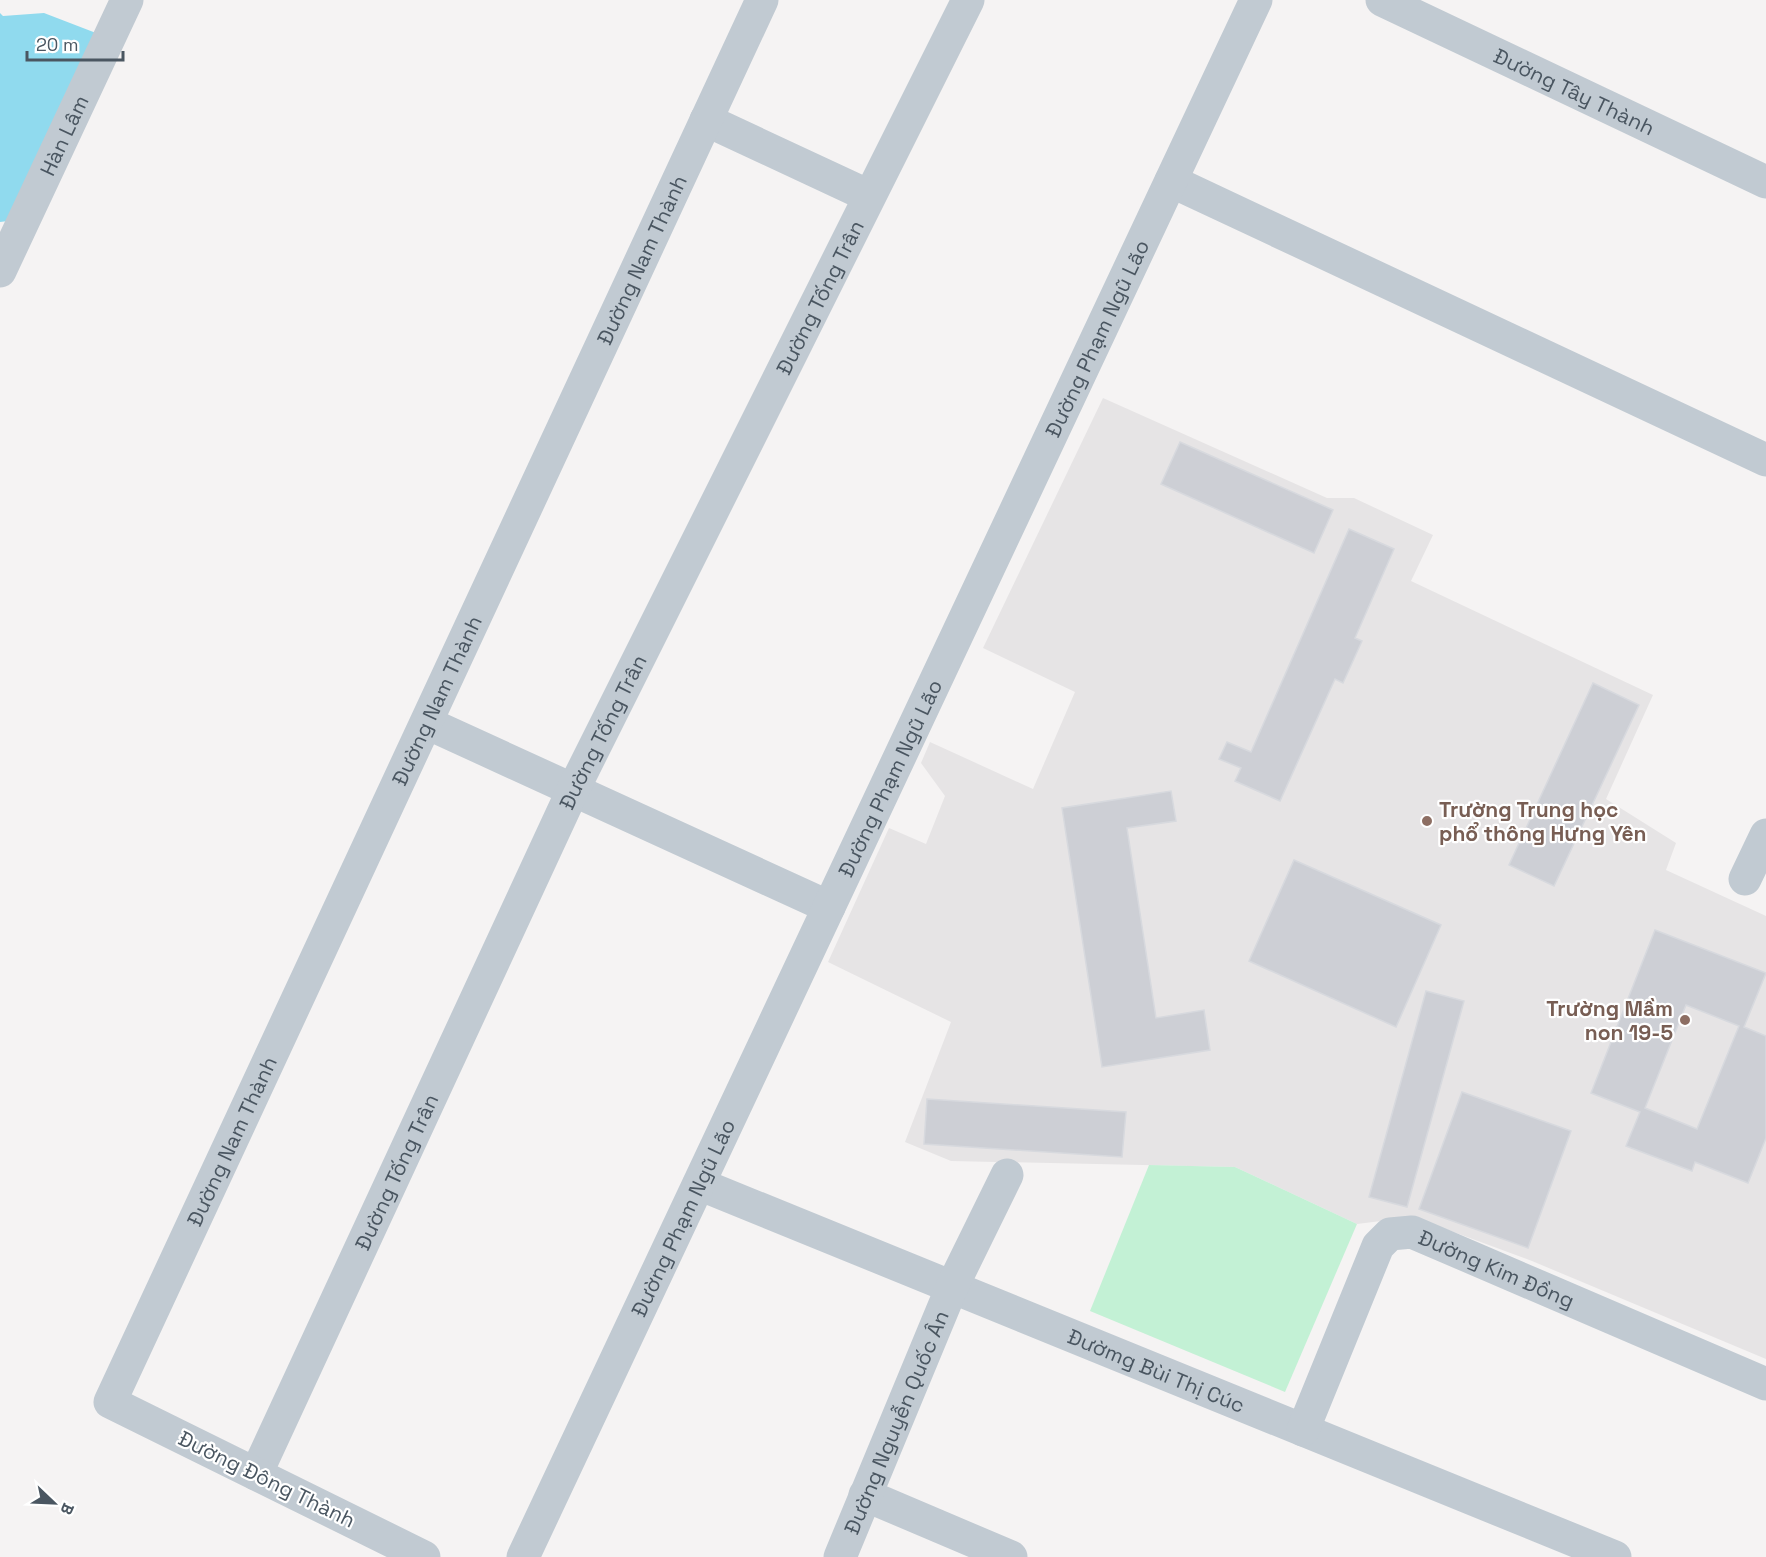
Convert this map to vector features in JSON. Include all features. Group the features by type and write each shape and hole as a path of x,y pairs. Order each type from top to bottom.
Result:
{"street":[{"name":"Hàn Lâm","path":"0,271 127,0"},
{"name":"Đường Nam Thành","path":"110,1402 762,0"},
{"name":"Đường Tống Trân","path":"256,1474 573,790 968,0"},
{"name":"Đường Phạm Ngũ Lão","path":"523,1557 1256,0"},
{"name":"Đường Tây Thành","path":"1382,0 1766,182"},
{"path":"706,120 870,196"},
{"path":"1171,181 1766,460"},
{"path":"427,723 829,907"},
{"path":"1745,879 1766,835"},
{"name":"Đường Nguyễn Quốc Ân","path":"840,1557 952,1287 1007,1176"},
{"name":"Đườmg Bùi Thị Cúc","path":"699,1184 1615,1557"},
{"name":"Đường Kim Đồng","path":"1303,1430 1378,1246 1390,1233 1412,1232 1766,1384"},
{"name":"Đường Đông Thành","path":"110,1402 424,1557"},
{"path":"865,1495 1011,1557"}],"shaded area":[{"name":"Trường Trung học phổ thông Hưng Yên","path":"1103,398 1327,498 1354,498 1433,535 1411,581 1653,695 1606,799 1676,843 1666,870 1766,916 1766,1359 1532,1261 1413,1217 1357,1224 1235,1167 951,1161 905,1142 951,1022 828,962 889,828 926,844 945,796 921,763 930,742 1033,789 1075,692 983,648"}],"green space":[{"path":"1149,1165 1235,1167 1357,1224 1285,1392 1090,1311"}],"water":[{"path":"0,13 3,16 44,13 109,38 24,219 0,222"}],"building":[{"path":"1180,442 1333,510 1314,553 1161,484"},
{"path":"1349,529 1394,549 1355,638 1362,641 1343,683 1335,679 1280,801 1235,781 1241,768 1219,759 1227,742 1251,752"},
{"path":"1593,683 1639,705 1554,886 1509,865"},
{"path":"1171,791 1176,821 1127,828 1156,1018 1204,1010 1210,1050 1102,1067 1062,808"},
{"path":"1294,860 1441,925 1396,1027 1249,961"},
{"path":"1655,930 1766,973 1744,1027 1766,1036 1766,1138 1748,1183 1695,1162 1692,1171 1626,1146 1640,1112 1591,1093","holes":["1686,1005 1739,1026 1697,1129 1645,1108"]},
{"path":"1426,991 1464,1001 1407,1207 1369,1197"},
{"path":"1462,1092 1571,1131 1528,1248 1419,1209"},
{"path":"927,1099 1126,1112 1122,1157 924,1144"}],"place":[{"name":"Trường Trung học phổ thông Hưng Yên","path":"1427,821"},
{"name":"Trường Mầm non 19-5","path":"1685,1020"}]}
